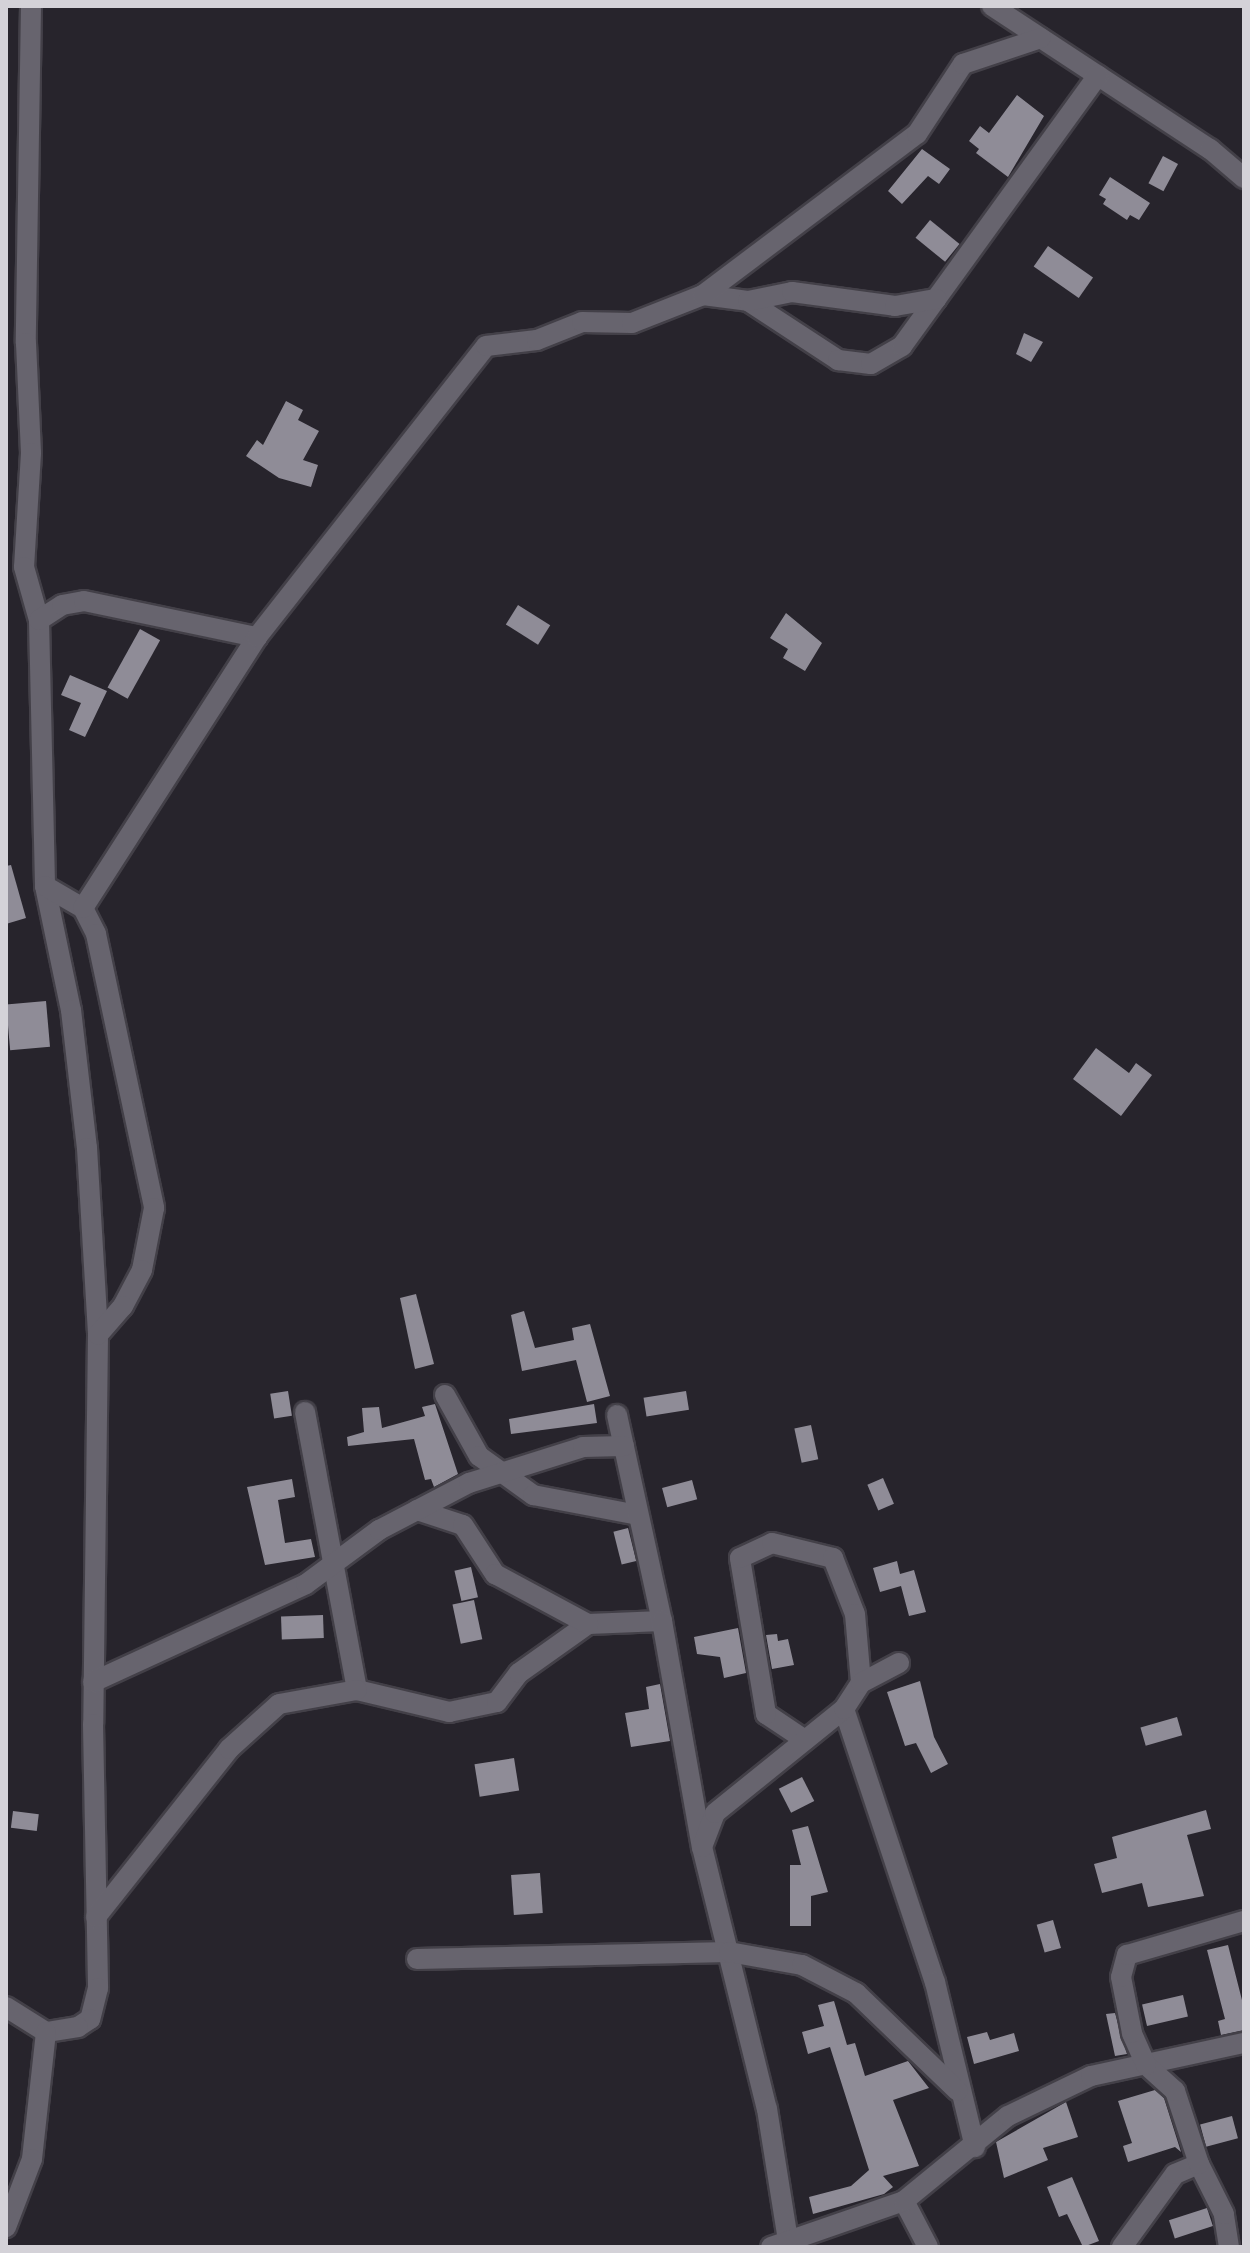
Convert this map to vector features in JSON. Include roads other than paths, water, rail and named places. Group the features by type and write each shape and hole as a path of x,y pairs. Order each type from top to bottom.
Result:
{"street":[{"path":"6,2007 46,2032 78,2027 90,2019 98,1988 93,1682 98,1335 87,1148 71,1010 45,886 39,620 24,567 31,453 26,343 31,6"},
{"path":"992,6 1210,149 1244,178"},
{"path":"83,908 257,637 486,346 537,340 582,322 632,323 703,295 917,134 963,64 1041,38"},
{"path":"748,301 838,360 871,364 902,346 1098,75"},
{"path":"703,295 748,301 792,292 895,306 936,299"},
{"path":"39,620 62,605 84,601 257,637"},
{"path":"45,886 83,908 96,934 154,1208 142,1270 123,1306 98,1335"},
{"path":"445,1395 479,1456 533,1495 638,1515"},
{"path":"305,1412 357,1690"},
{"path":"583,1447 617,1415 662,1621 702,1847 767,2109 782,2244 904,2201 975,2147 1008,2116 1091,2076 1244,2043"},
{"path":"93,1682 306,1584 332,1560 417,1510 498,1471 583,1447 624,1446"},
{"path":"417,1510 463,1525 495,1574 588,1624 662,1621"},
{"path":"805,1740 766,1714 740,1558 772,1543 833,1558 855,1614 861,1683"},
{"path":"96,1917 229,1749 279,1704 357,1690 449,1712 497,1702 519,1673 588,1624"},
{"path":"702,1847 715,1813 844,1709 861,1683 899,1663"},
{"path":"844,1709 935,1982 958,2091 975,2147"},
{"path":"1229,2247 1224,2214 1199,2164 1175,2091 1146,2065 1132,2033 1121,1977 1127,1955 1244,1921"},
{"path":"417,1959 729,1952 802,1965 856,1993 958,2091"},
{"path":"6,2227 32,2159 46,2032"},
{"path":"1122,2247 1175,2174 1199,2164"},
{"path":"904,2201 928,2247"}]}
